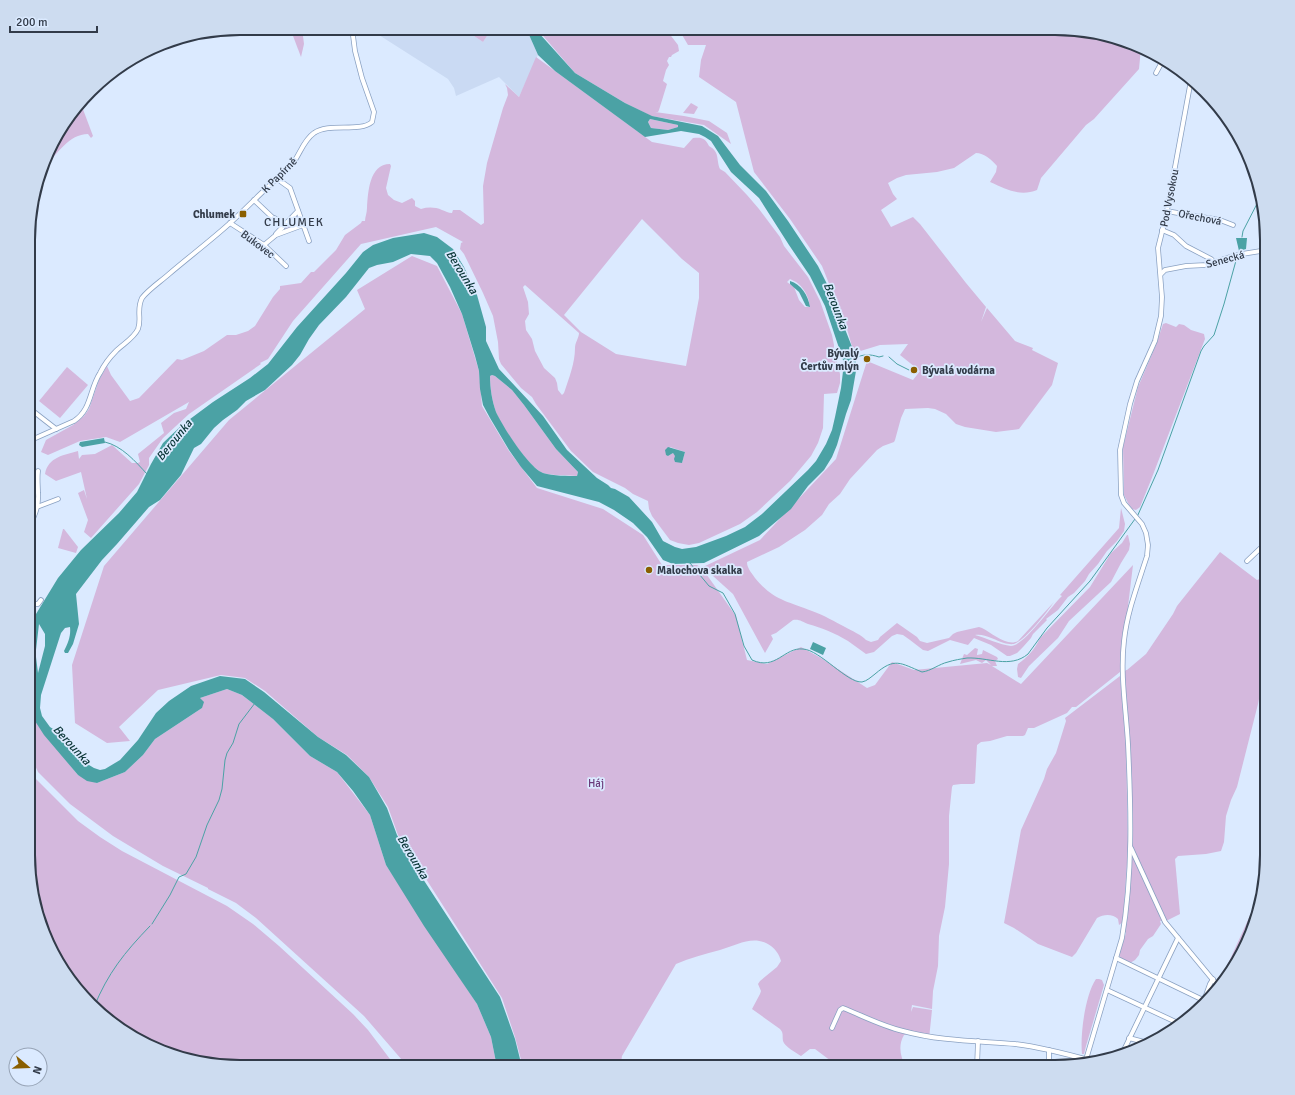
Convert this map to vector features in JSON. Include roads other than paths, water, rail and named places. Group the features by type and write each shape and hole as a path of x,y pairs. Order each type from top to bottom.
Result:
{"street":[{"name":"K Papírně","path":"35,438 74,421 81,416 87,408 96,379 105,365 116,350 137,330 139,323 138,306 142,298 230,223 276,178 295,162 308,138 315,132 325,128 350,128 368,125 374,120 374,112 362,78 355,51 353,35"},
{"path":"1156,73 1161,64"},
{"name":"Pod Vysokou","path":"1087,1057 1122,938 1125,920 1130,848 1128,743 1122,674 1124,641 1127,620 1147,556 1148,545 1146,533 1142,524 1124,503 1121,495 1120,450 1130,404 1137,381 1155,341 1161,316 1158,248 1190,86"},
{"path":"276,178 290,188 308,241"},
{"path":"254,200 272,217 279,220 282,228"},
{"name":"Ořechová","path":"1166,211 1220,220 1233,225"},
{"path":"264,245 298,212"},
{"name":"Bukovec","path":"230,223 264,245 286,266"},
{"path":"276,235 303,226"},
{"path":"1162,230 1174,235 1186,246 1209,257 1214,262"},
{"name":"Senecká","path":"1160,274 1165,270 1186,266 1206,265 1236,255 1260,251"},
{"path":"35,413 56,429"},
{"path":"35,512 39,495 37,478 38,471"},
{"path":"37,507 58,499"},
{"path":"1247,561 1260,549"},
{"path":"35,604 38,604 41,600"},
{"path":"1130,848 1165,922 1216,983"},
{"path":"1125,1047 1178,938"},
{"path":"1116,958 1201,999"},
{"path":"1206,993 1213,979"},
{"path":"1107,990 1175,1021"},
{"path":"832,1028 840,1010 843,1008 884,1025 934,1038 1016,1044 1049,1050 1078,1059"},
{"path":"1129,1038 1141,1041"},
{"path":"977,1060 978,1042"},
{"path":"1049,1050 1049,1060"}],"water":[{"name":"Berounka","path":"529,35 541,35 575,73 625,103 652,116 702,126 718,136 740,165 766,191 788,221 818,266 828,286 856,357 856,371 851,400 837,445 824,470 808,486 791,509 759,536 704,563 673,564 663,560 647,537 633,523 614,510 599,502 537,486 521,467 509,450 483,405 479,371 475,356 462,314 450,287 437,263 430,256 411,254 393,262 369,268 346,297 319,325 292,365 265,390 246,401 237,410 223,420 214,428 201,444 194,448 181,475 160,500 149,507 102,560 76,594 79,624 73,644 68,653 65,653 64,651 69,639 70,627 65,628 61,633 41,695 40,708 42,716 50,727 64,736 79,759 100,770 105,769 120,760 138,740 156,713 169,701 191,686 220,676 245,679 264,692 318,737 346,755 369,777 387,808 397,835 423,879 500,997 515,1039 520,1060 496,1060 491,1037 477,1004 424,926 386,865 370,815 337,772 310,756 273,719 242,695 227,689 200,698 204,702 202,708 155,739 143,755 125,772 97,783 87,781 78,775 44,735 35,721 35,657 38,673 45,646 45,634 39,624 35,650 35,617 58,578 81,550 119,513 137,492 163,443 182,425 268,364 297,327 363,252 373,245 393,238 424,233 437,237 453,249 464,267 477,295 486,327 486,341 499,369 543,416 567,450 597,478 611,488 629,497 652,522 663,541 682,549 696,547 745,527 762,514 808,470 816,461 832,430 841,388 844,363 825,306 810,276 759,198 731,172 711,141 699,134 681,131 645,137 555,71 538,55","holes":["650,119 678,125 678,127 668,130 651,128 648,122","490,376 495,376 512,390 556,449 578,472 577,476 543,473 537,470 524,455 510,437 496,412 493,403"]},
{"path":"1236,238 1247,238 1246,249 1239,251"},
{"path":"790,281 801,287 808,298 810,307 806,306 799,292 790,284"},
{"path":"104,438 105,443 82,447 79,445 80,442"},
{"path":"668,447 685,452 682,463 675,462 675,456 673,453 668,456 666,455 665,450"},
{"path":"813,642 826,648 823,655 810,649"}],"waterway":[{"path":"1242,237 1243,231 1257,204"},
{"path":"1137,517 1158,470 1201,351 1214,335 1237,257"},
{"path":"855,358 867,355 879,357 883,356"},
{"path":"889,357 897,364 909,370"},
{"path":"105,442 123,450 147,474"},
{"path":"690,563 709,586 723,593 735,614 744,646 752,660 760,663 767,663 774,661 790,651 803,649 817,655 856,681 862,682 866,681 888,665 898,663 922,672 955,660 975,658 1006,662 1014,661 1028,654 1047,628 1090,581 1135,519"},
{"path":"152,924 179,877 186,874 196,857 207,825 219,800 227,753 233,743 239,724 255,703"},
{"path":"96,1001 105,984 118,964 132,945 150,926"}],"place":[{"name":"Chlumek","path":"243,214"},
{"name":"Bývalý Čertův mlýn","path":"867,359"},
{"name":"Bývalá vodárna","path":"914,370"},
{"name":"Malochova skalka","path":"649,570"}],"district":[{"name":"CHLUMEK","path":"294,222"}],"park label":[{"name":"Háj","path":"596,783"}]}
